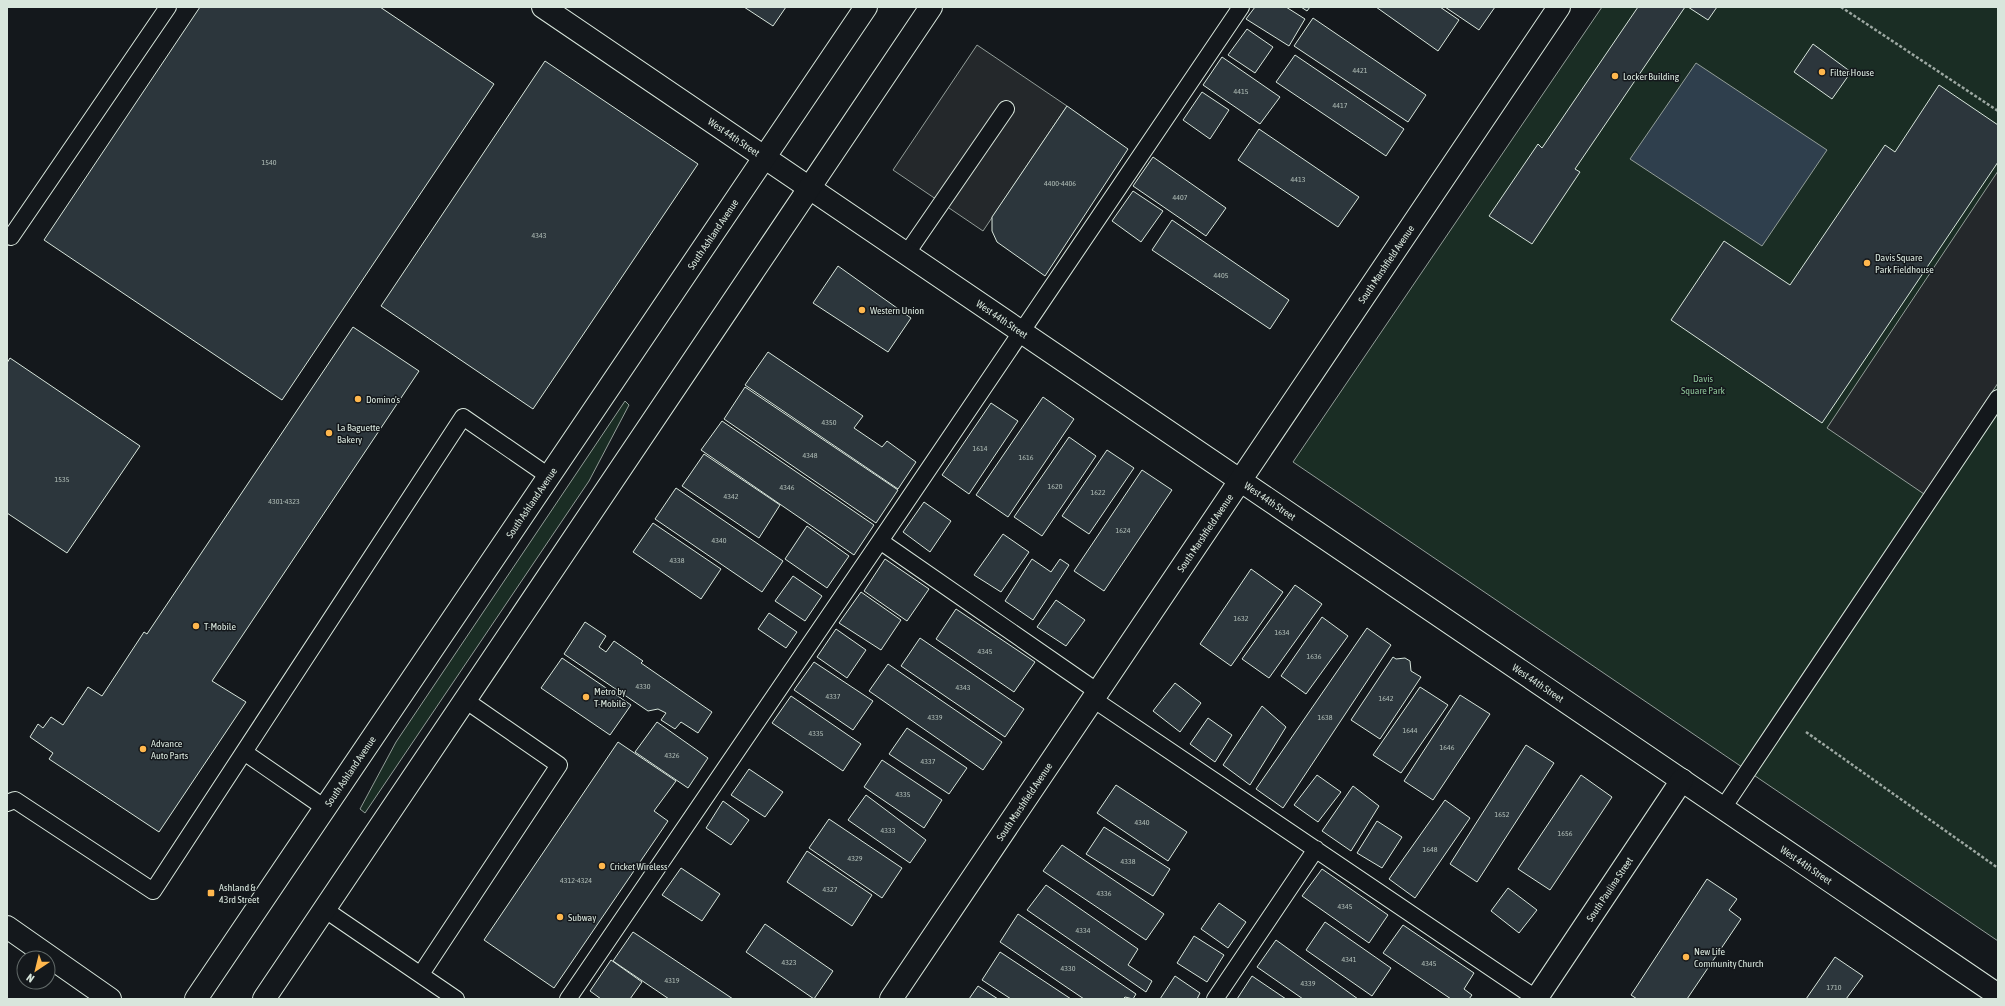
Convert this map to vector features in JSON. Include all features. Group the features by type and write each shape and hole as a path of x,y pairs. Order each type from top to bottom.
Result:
{"street":[{"name":"South Ashland Avenue","path":"196,999 866,7"},
{"path":"264,999 931,7"},
{"name":"South Marshfield Avenue","path":"891,999 1558,7"},
{"name":"West 44th Street","path":"554,10 906,253 1998,995"},
{"name":"South Paulina Street","path":"1537,999 1682,780"},
{"path":"7,927 110,999"}],"lane":[{"path":"11,237 168,7"},
{"path":"570,998 1241,7"},
{"path":"906,253 1006,109"},
{"path":"1723,808 1998,398"},
{"path":"7,803 15,800 153,891 463,417 550,477"},
{"path":"880,540 1096,696 1316,849 1537,999"},
{"path":"421,974 559,764 465,700"},
{"path":"244,752 326,808"},
{"path":"1215,999 1316,849"},
{"path":"324,910 456,999"}],"path":[{"path":"1841,7 1998,111"},
{"path":"1784,717 1998,868"}],"green space":[{"name":"Davis Square Park","path":"1602,7 1998,7 1998,941 1293,462"},
{"path":"625,401 629,405 589,481 365,813 360,809 396,742"}],"shaded area":[{"path":"977,45 1067,106 983,231 893,170"},
{"path":"1998,171 1998,383 1924,494 1827,428"}],"water":[{"path":"1696,63 1827,150 1762,246 1630,159"}],"building":[{"path":"200,7 380,7 494,84 282,400 44,240"},
{"path":"744,7 786,7 773,26"},
{"path":"1255,7 1286,7 1305,19 1289,46 1246,19"},
{"path":"1301,7 1310,7 1307,11"},
{"path":"1376,7 1440,7 1459,20 1438,51"},
{"path":"1445,7 1495,7 1479,30"},
{"name":"Locker Building","path":"1638,7 1685,7 1575,169 1580,172 1532,244 1489,216 1538,144 1542,148"},
{"path":"1688,7 1717,7 1708,20"},
{"path":"1313,18 1426,95 1408,122 1294,46"},
{"path":"1247,29 1273,47 1255,73 1228,55"},
{"name":"Filter House","path":"1813,44 1851,72 1832,99 1794,72"},
{"path":"1295,55 1404,129 1386,156 1276,82"},
{"path":"1222,57 1280,97 1260,124 1203,85"},
{"path":"545,61 698,164 533,409 381,306"},
{"name":"Davis Square Park Fieldhouse","path":"1939,85 1998,125 1998,162 1822,423 1671,320 1724,241 1790,285 1885,145 1895,152"},
{"path":"1202,92 1229,110 1210,139 1183,120"},
{"path":"1067,106 1128,149 1045,276 997,242 992,231 992,217"},
{"path":"1259,129 1359,197 1338,227 1238,160"},
{"path":"1153,157 1226,208 1206,236 1133,186"},
{"path":"1133,191 1163,211 1141,242 1112,221"},
{"path":"1172,220 1289,300 1270,329 1152,250"},
{"name":"Western Union","path":"838,266 911,318 888,352 813,303"},
{"path":"353,327 419,371 212,681 246,702 159,832 49,759 53,753 30,737 38,724 43,728 51,717 63,725 88,687 102,696 144,632 147,634"},
{"path":"768,352 863,416 854,428 882,447 887,441 916,462 898,489 745,385"},
{"path":"10,358 140,446 67,553 7,513 7,363"},
{"path":"745,387 898,490 876,523 724,419"},
{"path":"1043,397 1074,419 1008,517 976,495"},
{"path":"991,403 1018,421 969,494 942,475"},
{"path":"722,421 874,525 854,555 701,450"},
{"path":"1069,437 1096,456 1042,536 1014,517"},
{"path":"1107,450 1134,468 1089,534 1062,516"},
{"path":"704,454 780,505 759,538 682,486"},
{"path":"1142,470 1172,490 1104,591 1074,571"},
{"path":"676,488 783,561 762,592 655,519"},
{"path":"924,502 951,521 930,552 903,532"},
{"path":"653,523 721,569 701,599 633,552"},
{"path":"807,526 849,556 827,588 785,559"},
{"path":"1003,534 1029,552 1001,592 974,575"},
{"path":"885,559 929,589 907,621 864,591"},
{"path":"1032,559 1051,572 1060,559 1069,565 1033,620 1005,601"},
{"path":"1251,569 1283,592 1231,666 1200,644"},
{"path":"793,576 822,596 805,621 775,601"},
{"path":"1295,585 1322,604 1269,678 1242,659"},
{"path":"861,592 901,620 881,650 839,623"},
{"path":"1056,600 1085,620 1066,646 1037,627"},
{"path":"956,609 1035,662 1014,692 936,639"},
{"path":"769,613 797,632 786,648 758,629"},
{"path":"1322,617 1348,636 1306,694 1281,676"},
{"path":"585,622 606,636 599,647 606,652 614,641 643,661 641,663 712,712 698,733 681,722 675,729 661,720 666,713 658,709 648,711 564,654"},
{"path":"1367,628 1391,645 1283,808 1256,789"},
{"path":"836,629 866,650 847,678 817,657"},
{"path":"920,638 1024,709 1005,737 901,666"},
{"path":"1393,657 1396,659 1405,658 1410,661 1411,671 1421,677 1380,739 1351,720"},
{"name":"Metro by T-Mobile","path":"562,658 631,705 610,735 541,688"},
{"path":"814,662 873,701 853,730 794,690"},
{"path":"888,664 1002,742 983,770 869,691"},
{"path":"1175,683 1201,703 1180,732 1153,711"},
{"path":"1420,687 1448,705 1401,773 1373,755"},
{"path":"1460,695 1490,714 1433,800 1404,781"},
{"path":"791,696 861,744 843,771 772,723"},
{"path":"1262,706 1286,727 1250,785 1223,765"},
{"path":"1208,718 1232,735 1215,762 1190,744"},
{"path":"657,722 708,758 688,788 635,752"},
{"path":"907,728 967,768 949,794 889,754"},
{"path":"618,742 676,781 654,811 668,821 554,988 484,940"},
{"path":"1526,745 1554,763 1477,882 1450,864"},
{"path":"882,760 942,800 924,828 864,787"},
{"path":"749,769 783,792 765,817 731,795"},
{"path":"1317,775 1341,792 1318,822 1294,805"},
{"path":"1581,775 1612,797 1550,890 1518,869"},
{"path":"1116,785 1187,832 1168,861 1097,813"},
{"path":"1353,786 1379,806 1351,851 1322,831"},
{"path":"866,795 926,840 910,863 848,820"},
{"path":"1445,800 1470,818 1415,898 1389,879"},
{"path":"723,801 749,820 731,845 706,828"},
{"path":"829,819 902,868 882,898 809,848"},
{"path":"1377,821 1402,837 1382,868 1357,853"},
{"path":"1104,827 1170,869 1153,896 1086,854"},
{"path":"1062,845 1164,914 1146,940 1043,871"},
{"path":"807,851 872,895 852,926 787,882"},
{"path":"681,868 720,894 702,921 662,895"},
{"path":"1322,869 1388,915 1369,943 1302,896"},
{"name":"New Life Community Church","path":"1707,879 1737,899 1729,910 1741,919 1687,999 1637,999 1631,995"},
{"path":"1046,885 1138,949 1128,965 1152,981 1146,992 1027,910"},
{"path":"1508,888 1537,910 1519,933 1491,911"},
{"path":"1219,903 1246,922 1228,948 1201,929"},
{"path":"1018,914 1136,994 1133,999 1125,997 1123,999 1084,999 1000,942"},
{"path":"1325,922 1391,968 1372,996 1306,950"},
{"path":"765,924 833,971 814,999 746,952"},
{"path":"1403,925 1474,973 1464,989 1472,995 1469,999 1451,999 1383,953"},
{"path":"633,932 733,999 669,999 613,961"},
{"path":"1194,936 1224,955 1207,982 1177,963"},
{"path":"1276,940 1358,999 1303,999 1257,967"},
{"path":"1000,952 1071,999 1011,999 982,980"},
{"path":"1835,957 1863,976 1846,999 1806,999"},
{"path":"611,960 642,982 630,999 601,999 590,991"},
{"path":"1175,976 1200,993 1197,999 1160,999"},
{"path":"1252,976 1286,999 1237,999"},
{"path":"978,986 998,999 969,999"}],"place":[{"name":"Filter House","path":"1822,72"},
{"name":"Locker Building","path":"1615,76"},
{"name":"Davis Square Park Fieldhouse","path":"1867,263"},
{"name":"Western Union","path":"862,310"},
{"name":"Domino's","path":"358,399"},
{"name":"La Baguette Bakery","path":"329,433"},
{"name":"T-Mobile","path":"196,626"},
{"name":"Metro by T-Mobile","path":"586,697"},
{"name":"Advance Auto Parts","path":"143,749"},
{"name":"Cricket Wireless","path":"602,866"},
{"name":"Ashland & 43rd Street","path":"211,893"},
{"name":"Subway","path":"560,917"},
{"name":"New Life Community Church","path":"1686,957"}]}
